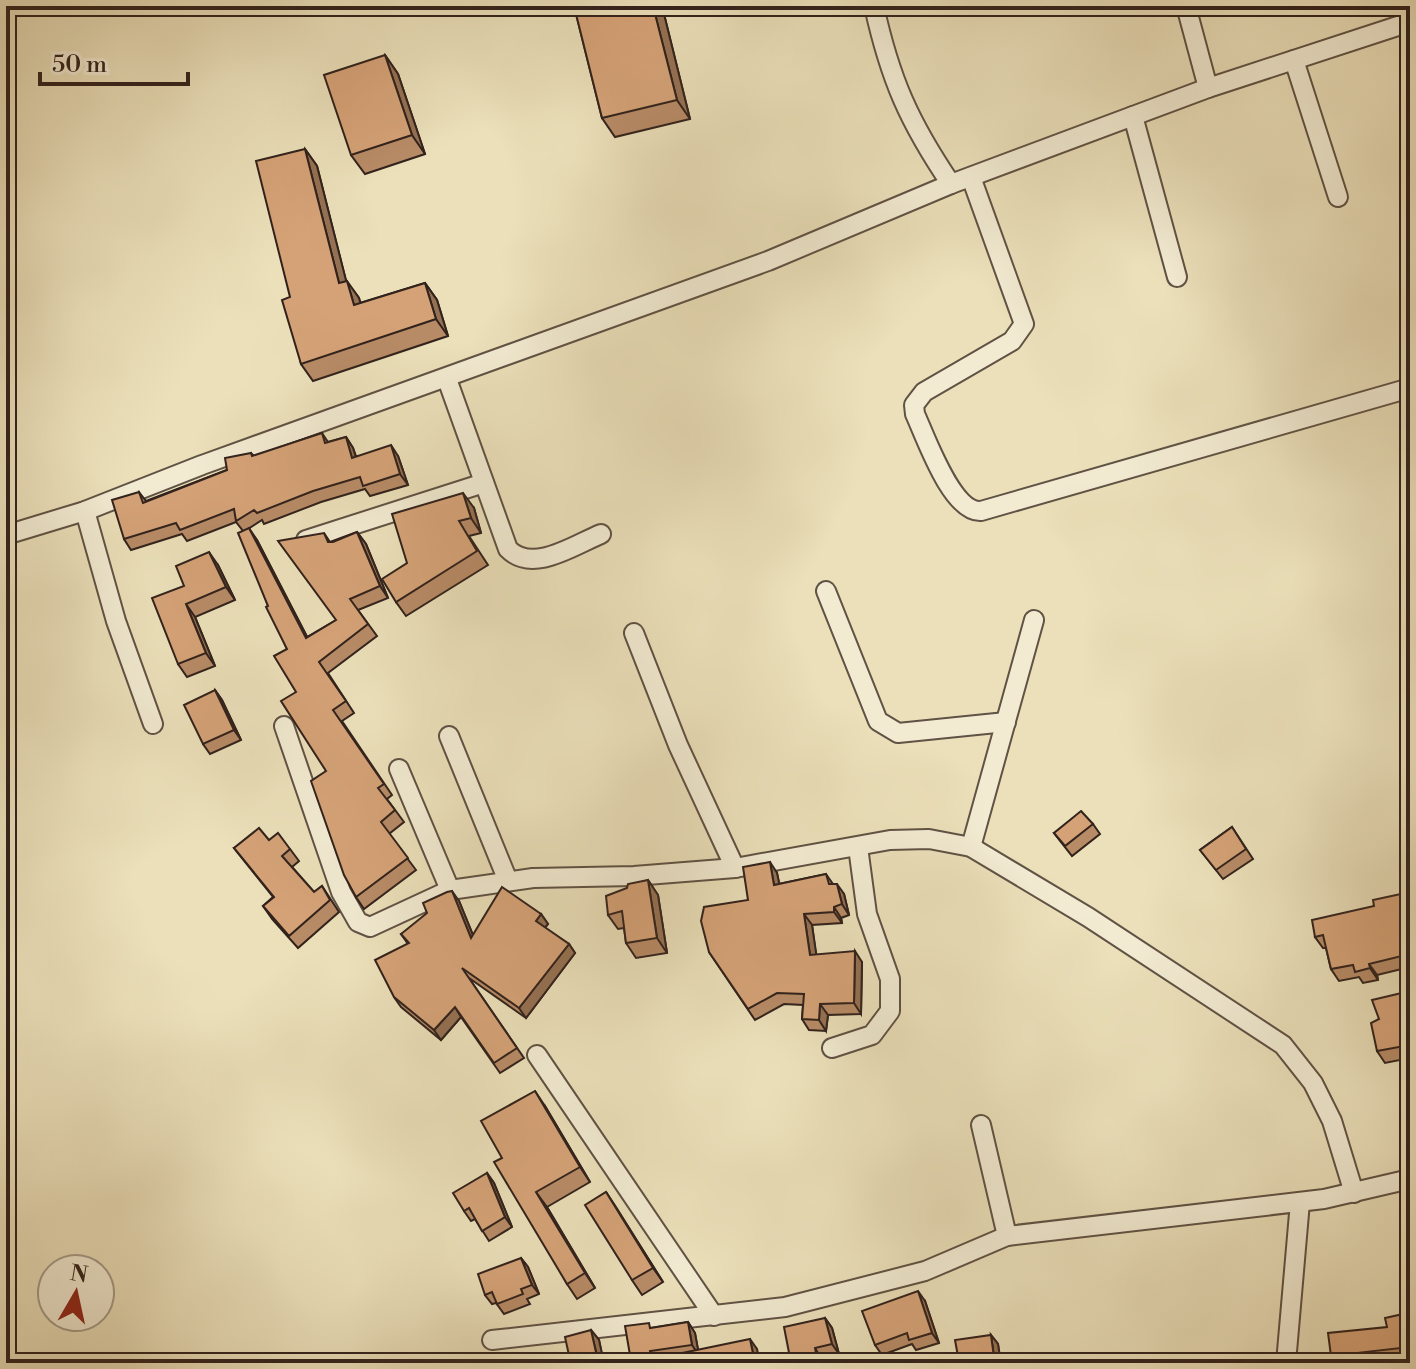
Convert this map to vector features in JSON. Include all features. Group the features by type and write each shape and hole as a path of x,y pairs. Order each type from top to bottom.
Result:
{"street":[{"path":"874,6 887,65 914,130 951,184"},
{"path":"1186,6 1208,88"},
{"path":"6,535 85,511 202,465 768,261 951,184 1208,88 1410,22"},
{"path":"1294,60 1338,197"},
{"path":"1133,116 1177,277"},
{"path":"971,177 1024,324 1012,341 924,392 914,405 915,414 955,497 967,509 981,511 1410,388"},
{"path":"447,379 508,549 515,557 533,561 601,534"},
{"path":"306,540 484,483"},
{"path":"85,511 116,621 153,724"},
{"path":"826,591 878,721 887,729 898,733 1006,722"},
{"path":"971,847 1034,620"},
{"path":"634,633 678,745 735,868"},
{"path":"284,726 341,892 358,922 370,927 450,890 508,881 735,868 890,840 929,839 971,847 1088,917 1283,1045 1313,1083 1332,1121 1354,1193"},
{"path":"449,736 508,881"},
{"path":"399,769 450,890"},
{"path":"832,1048 872,1035 890,1011 890,979 867,914 858,847"},
{"path":"537,1055 714,1316"},
{"path":"981,1125 1007,1236"},
{"path":"492,1340 785,1307 925,1271 1007,1236 1300,1202 1410,1179"},
{"path":"1286,1363 1300,1202"}],"building":[{"path":"574,6 653,6 677,100 602,118"},
{"path":"385,55 412,135 351,155 324,75"},
{"path":"305,149 339,283 347,281 354,305 425,283 436,319 301,364 282,300 290,297 256,161"},
{"path":"322,433 325,443 346,437 352,458 391,445 400,474 363,486 360,477 257,513 254,510 236,521 234,509 180,530 176,523 124,539 112,500 139,492 143,503 227,470 225,458 251,453 252,456"},
{"path":"463,493 471,518 459,521 477,551 396,602 382,579 407,563 392,514"},
{"path":"249,528 306,638 336,620 278,541 324,533 328,542 333,542 357,532 380,586 350,599 368,624 319,662 346,701 333,710 384,784 378,788 395,810 381,822 408,858 356,897 344,875 311,781 326,771 281,701 296,692 274,656 287,649 266,607 238,533"},
{"path":"209,552 226,587 186,604 206,653 178,664 152,598 184,586 176,566"},
{"path":"215,690 234,730 203,744 184,705"},
{"path":"1081,811 1093,824 1065,846 1054,833"},
{"path":"1232,827 1246,849 1216,870 1200,850"},
{"path":"259,828 269,840 278,833 290,849 282,856 314,892 322,886 330,900 289,936 263,906 274,897 234,848"},
{"path":"770,862 774,885 826,874 829,884 837,884 842,904 834,907 834,912 804,914 810,955 855,951 854,1003 820,1004 819,1020 802,1019 804,994 777,993 748,1009 709,952 701,921 704,907 748,900 743,867"},
{"path":"648,880 657,938 626,943 622,911 608,915 606,896 627,888 628,884"},
{"path":"502,887 541,914 536,921 569,944 519,1008 462,968 517,1048 494,1063 455,1007 434,1030 394,997 375,960 409,943 401,934 427,913 423,903 447,892 452,891 471,938"},
{"path":"1410,892 1410,954 1369,964 1370,968 1355,972 1353,965 1331,969 1323,935 1315,937 1312,920 1374,906 1373,900"},
{"path":"1410,991 1410,1045 1377,1051 1371,1023 1379,1019 1372,1000"},
{"path":"535,1091 580,1167 536,1192 585,1273 567,1284 494,1162 502,1158 481,1121"},
{"path":"487,1173 505,1217 482,1231 469,1208 464,1211 453,1193"},
{"path":"606,1192 653,1268 632,1280 585,1205"},
{"path":"521,1258 532,1285 521,1289 523,1294 497,1304 492,1292 485,1295 478,1274"},
{"path":"918,1291 932,1333 909,1340 907,1333 875,1345 862,1311"},
{"path":"1403,1314 1410,1347 1331,1356 1328,1333 1387,1327 1385,1318"},
{"path":"825,1318 832,1344 815,1348 818,1363 791,1363 784,1327"},
{"path":"688,1322 692,1345 650,1351 652,1363 584,1363 582,1357 570,1360 565,1337 591,1330 598,1361 630,1355 625,1326 649,1323 650,1328"},
{"path":"991,1335 994,1357 959,1362 955,1340"},
{"path":"750,1339 755,1363 684,1363 682,1353"},
{"path":"1025,1357 1026,1363 993,1363"}]}
